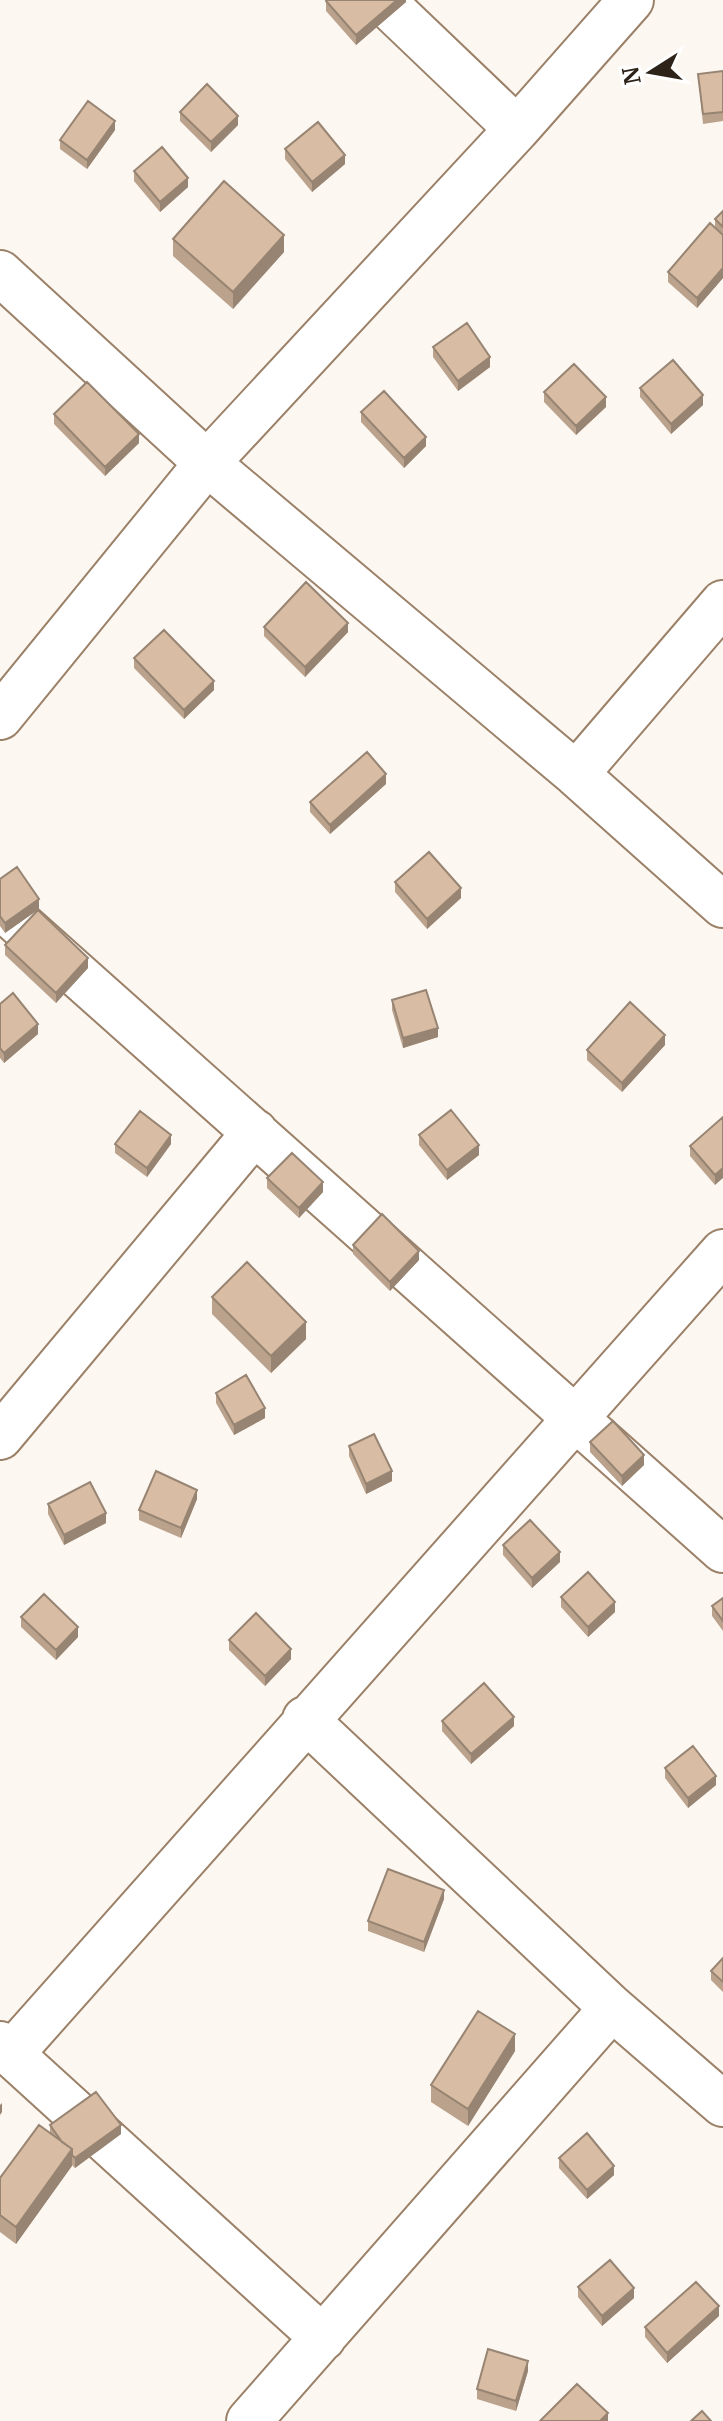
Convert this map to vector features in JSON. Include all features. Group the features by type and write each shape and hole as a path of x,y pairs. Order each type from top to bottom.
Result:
{"street":[{"path":"382,0 517,129"},
{"path":"0,717 207,463 517,129 631,0"},
{"path":"0,273 207,463 576,774 723,905"},
{"path":"576,774 723,603"},
{"path":"0,906 723,1550"},
{"path":"0,1437 255,1132"},
{"path":"323,2338 6,2049 576,1420 723,1252"},
{"path":"305,1719 612,2008 723,2104"},
{"path":"249,2421 612,2008"}],"building":[{"path":"327,0 397,0 356,35"},
{"path":"723,71 723,112 703,114 698,74"},
{"path":"207,84 238,116 211,142 180,112"},
{"path":"88,101 115,121 87,160 60,140"},
{"path":"318,122 345,155 312,182 285,149"},
{"path":"162,147 188,178 160,202 134,171"},
{"path":"224,181 284,235 233,292 173,239"},
{"path":"723,211 723,227 715,219"},
{"path":"710,223 723,235 723,268 697,298 668,272"},
{"path":"467,323 490,357 458,381 433,347"},
{"path":"673,360 703,395 671,424 640,388"},
{"path":"574,364 606,397 576,426 544,392"},
{"path":"87,382 139,434 105,467 54,414"},
{"path":"384,391 426,437 404,458 361,412"},
{"path":"306,582 348,623 305,667 264,627"},
{"path":"164,630 214,681 184,710 134,658"},
{"path":"367,752 386,774 330,825 310,802"},
{"path":"429,852 461,888 427,919 395,882"},
{"path":"17,867 39,899 5,923 0,916 0,879"},
{"path":"38,910 88,958 56,993 5,945"},
{"path":"426,990 438,1028 403,1038 392,1000"},
{"path":"13,993 38,1024 4,1053 0,1048 0,1004"},
{"path":"630,1002 665,1035 622,1083 587,1050"},
{"path":"451,1110 479,1145 447,1170 419,1135"},
{"path":"140,1111 171,1135 147,1168 115,1144"},
{"path":"723,1117 723,1168 715,1175 690,1146"},
{"path":"292,1153 323,1182 299,1208 267,1178"},
{"path":"382,1214 419,1251 390,1282 353,1245"},
{"path":"247,1262 306,1322 271,1356 212,1297"},
{"path":"246,1375 265,1408 234,1425 216,1393"},
{"path":"613,1421 644,1455 622,1476 590,1442"},
{"path":"374,1434 392,1471 366,1484 349,1446"},
{"path":"156,1471 197,1490 181,1528 139,1510"},
{"path":"90,1482 106,1513 64,1535 48,1504"},
{"path":"530,1520 560,1552 532,1578 503,1545"},
{"path":"588,1572 615,1602 588,1627 561,1597"},
{"path":"44,1594 78,1627 56,1650 21,1617"},
{"path":"723,1598 723,1621 712,1606"},
{"path":"256,1613 291,1649 265,1676 229,1640"},
{"path":"484,1683 514,1717 471,1754 442,1721"},
{"path":"693,1746 716,1776 688,1798 665,1768"},
{"path":"388,1869 444,1890 424,1942 368,1921"},
{"path":"723,1958 723,1982 711,1971"},
{"path":"478,2011 515,2034 468,2109 431,2085"},
{"path":"96,2092 121,2125 75,2158 72,2149 62,2142 50,2125"},
{"path":"39,2125 72,2149 16,2227 0,2215 0,2178"},
{"path":"587,2133 614,2166 587,2190 559,2158"},
{"path":"610,2260 634,2288 602,2316 578,2287"},
{"path":"696,2282 719,2306 667,2353 645,2327"},
{"path":"488,2349 528,2361 516,2401 477,2389"},
{"path":"577,2384 608,2413 600,2421 540,2421"},
{"path":"702,2411 711,2421 691,2421"}]}
